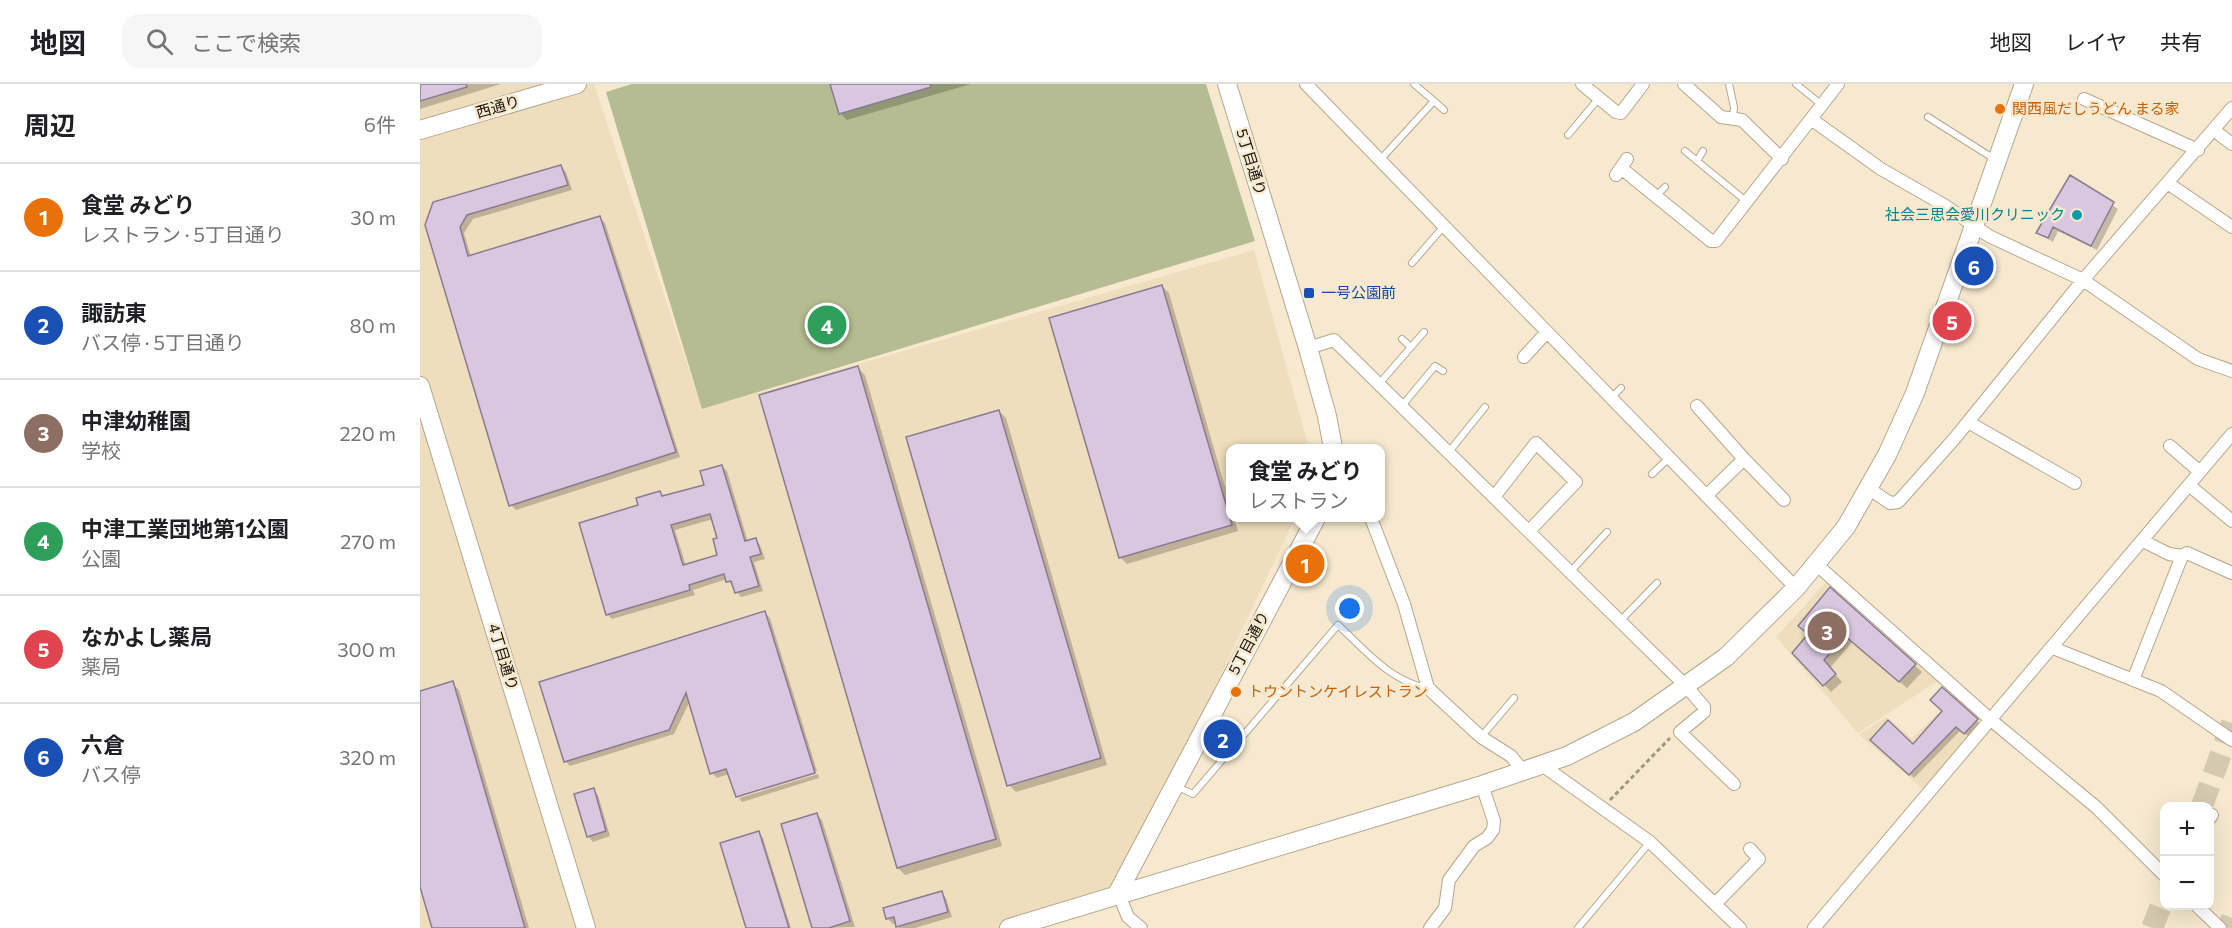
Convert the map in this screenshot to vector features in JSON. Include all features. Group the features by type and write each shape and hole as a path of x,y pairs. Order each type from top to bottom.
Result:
{"street":[{"name":"西通り","path":"420,130 577,84"},
{"name":"5丁目通り","path":"1227,84 1308,348 1332,444"},
{"path":"1306,84 1483,265 1512,304 1583,362 1611,398 1796,588"},
{"path":"1582,84 1616,112 1621,113 1643,84"},
{"path":"1684,84 1721,117 1742,120 1782,159"},
{"path":"1621,167 1711,240 1716,241 1782,159 1838,84"},
{"path":"1009,928 1028,925 1482,785 1567,756 1634,722 1726,657 1796,588 1816,564 1846,526 1887,455 1915,393 1973,223 2024,84"},
{"path":"2084,99 2198,150"},
{"path":"1868,488 1890,503 1898,502 1968,422 2083,280 2215,131 2232,108"},
{"path":"1811,119 1881,169 1973,223 1989,236 2083,280 2198,359 2232,371"},
{"path":"2215,131 2232,144"},
{"path":"2169,184 2231,231"},
{"path":"1474,275 1483,265"},
{"path":"1524,357 1547,332"},
{"path":"1308,348 1334,340 1400,408 1530,530 1686,686 1704,707 1704,712 1680,732 1734,783"},
{"name":"4丁目通り","path":"420,386 586,928"},
{"path":"1697,406 1710,412 1744,459 1781,491"},
{"path":"1968,422 2017,456 2066,483"},
{"path":"1814,928 2054,648 2232,434"},
{"path":"1494,497 1536,443 1576,482 1530,530"},
{"path":"2170,446 2200,472"},
{"path":"1706,496 1744,459"},
{"path":"2189,484 2232,520"},
{"name":"5丁目通り","path":"1118,896 1174,785 1314,522"},
{"path":"1373,522 1404,604 1428,688 1481,737 1511,756 1523,771"},
{"path":"2143,541 2169,554 2182,556 2187,553 2232,573"},
{"path":"2207,561 2215,550"},
{"path":"2133,680 2182,556"},
{"path":"1816,564 1991,720 2096,807 2160,871"},
{"path":"2054,648 2161,691 2232,740"},
{"path":"1542,765 1650,842 1740,928"},
{"path":"1430,928 1445,908 1449,880 1474,846 1487,838 1493,830 1494,821 1482,785"},
{"path":"1716,903 1759,859 1750,849"},
{"path":"1118,896 1128,917 1141,928"},
{"path":"2201,910 2220,928"}],"lane":[{"path":"1414,84 1444,110"},
{"path":"1729,84 1733,119"},
{"path":"1796,84 1822,105"},
{"path":"1568,135 1599,98"},
{"path":"1380,160 1434,101"},
{"path":"1928,117 1996,160"},
{"path":"1685,151 1747,202"},
{"path":"1697,160 1703,151"},
{"path":"1656,196 1665,187"},
{"path":"1412,263 1444,226"},
{"path":"1378,385 1424,333"},
{"path":"1402,339 1411,347"},
{"path":"1400,408 1435,366 1443,371"},
{"path":"1611,398 1621,388"},
{"path":"1448,453 1485,407"},
{"path":"1652,474 1669,458"},
{"path":"1571,571 1607,532"},
{"path":"1621,620 1657,583"},
{"path":"1174,785 1194,794 1338,626 1391,673 1411,686 1428,688"},
{"path":"1481,737 1514,698"},
{"path":"1578,928 1650,842"}],"path":[{"path":"1604,809 1619,789 1680,732"}],"shaded area":[{"path":"420,84 594,84 702,409 1254,250 1308,444 1226,444 1226,522 1293,522 1116,896 1018,928 420,928"},
{"path":"1827,581 1939,680 1858,733 1776,637"},
{"path":"1957,695 1979,713 1981,723 1923,789 1859,735 1886,717 1912,738"}],"green space":[{"path":"632,84 1206,84 1255,241 702,409 606,92"}],"building":[{"path":"420,84 466,84 467,87 420,101"},
{"path":"830,84 930,84 931,87 839,114"},
{"path":"561,165 568,185 467,215 460,227 468,256 600,216 676,452 509,506 425,225 433,202"},
{"name":"社会三思会愛川クリニック","path":"2070,175 2114,202 2091,246 2053,227 2048,238 2036,233"},
{"path":"1162,285 1226,504 1226,522 1231,522 1232,525 1119,558 1049,318"},
{"path":"858,366 996,839 897,868 759,395"},
{"path":"999,410 1101,758 1007,786 906,437"},
{"path":"722,465 745,541 756,538 761,554 750,557 759,586 735,593 731,581 726,582 724,574 689,585 690,590 606,615 579,523 638,505 636,498 660,491 662,496 704,485 700,471","holes":["710,514 717,538 713,539 717,555 683,565 671,525"]},
{"path":"1830,587 1916,664 1899,682 1845,636 1824,660 1836,674 1823,686 1792,653 1808,634 1798,626"},
{"path":"765,611 815,773 736,797 726,769 710,774 686,693 669,730 564,762 539,682"},
{"path":"453,681 525,928 432,928 420,887 420,691"},
{"path":"1942,687 1978,719 1964,734 1956,727 1909,775 1870,740 1888,720 1913,744 1942,711 1930,700"},
{"path":"594,788 606,831 587,837 574,794"},
{"path":"817,813 850,921 829,928 812,928 781,824"},
{"path":"759,831 789,928 746,928 720,843"},
{"path":"942,891 948,912 896,927 894,917 886,919 883,908"}],"tunnel":[{"path":"2203,802 2232,723"},
{"path":"2152,928 2160,908"},
{"path":"2228,928 2232,918"}],"place":[{"name":"関西風だしうどん まる家","path":"2000,109"},
{"name":"社会三思会愛川クリニック","path":"2077,215"},
{"name":"六倉","path":"1974,266"},
{"name":"一号公園前","path":"1309,293"},
{"name":"なかよし薬局","path":"1952,321"},
{"name":"中津工業団地第1公園","path":"827,325"},
{"name":"食堂 みどり","path":"1305,564"},
{"name":"中津幼稚園","path":"1827,631"},
{"name":"トウントンケイレストラン","path":"1236,692"},
{"name":"諏訪東","path":"1223,739"}]}
